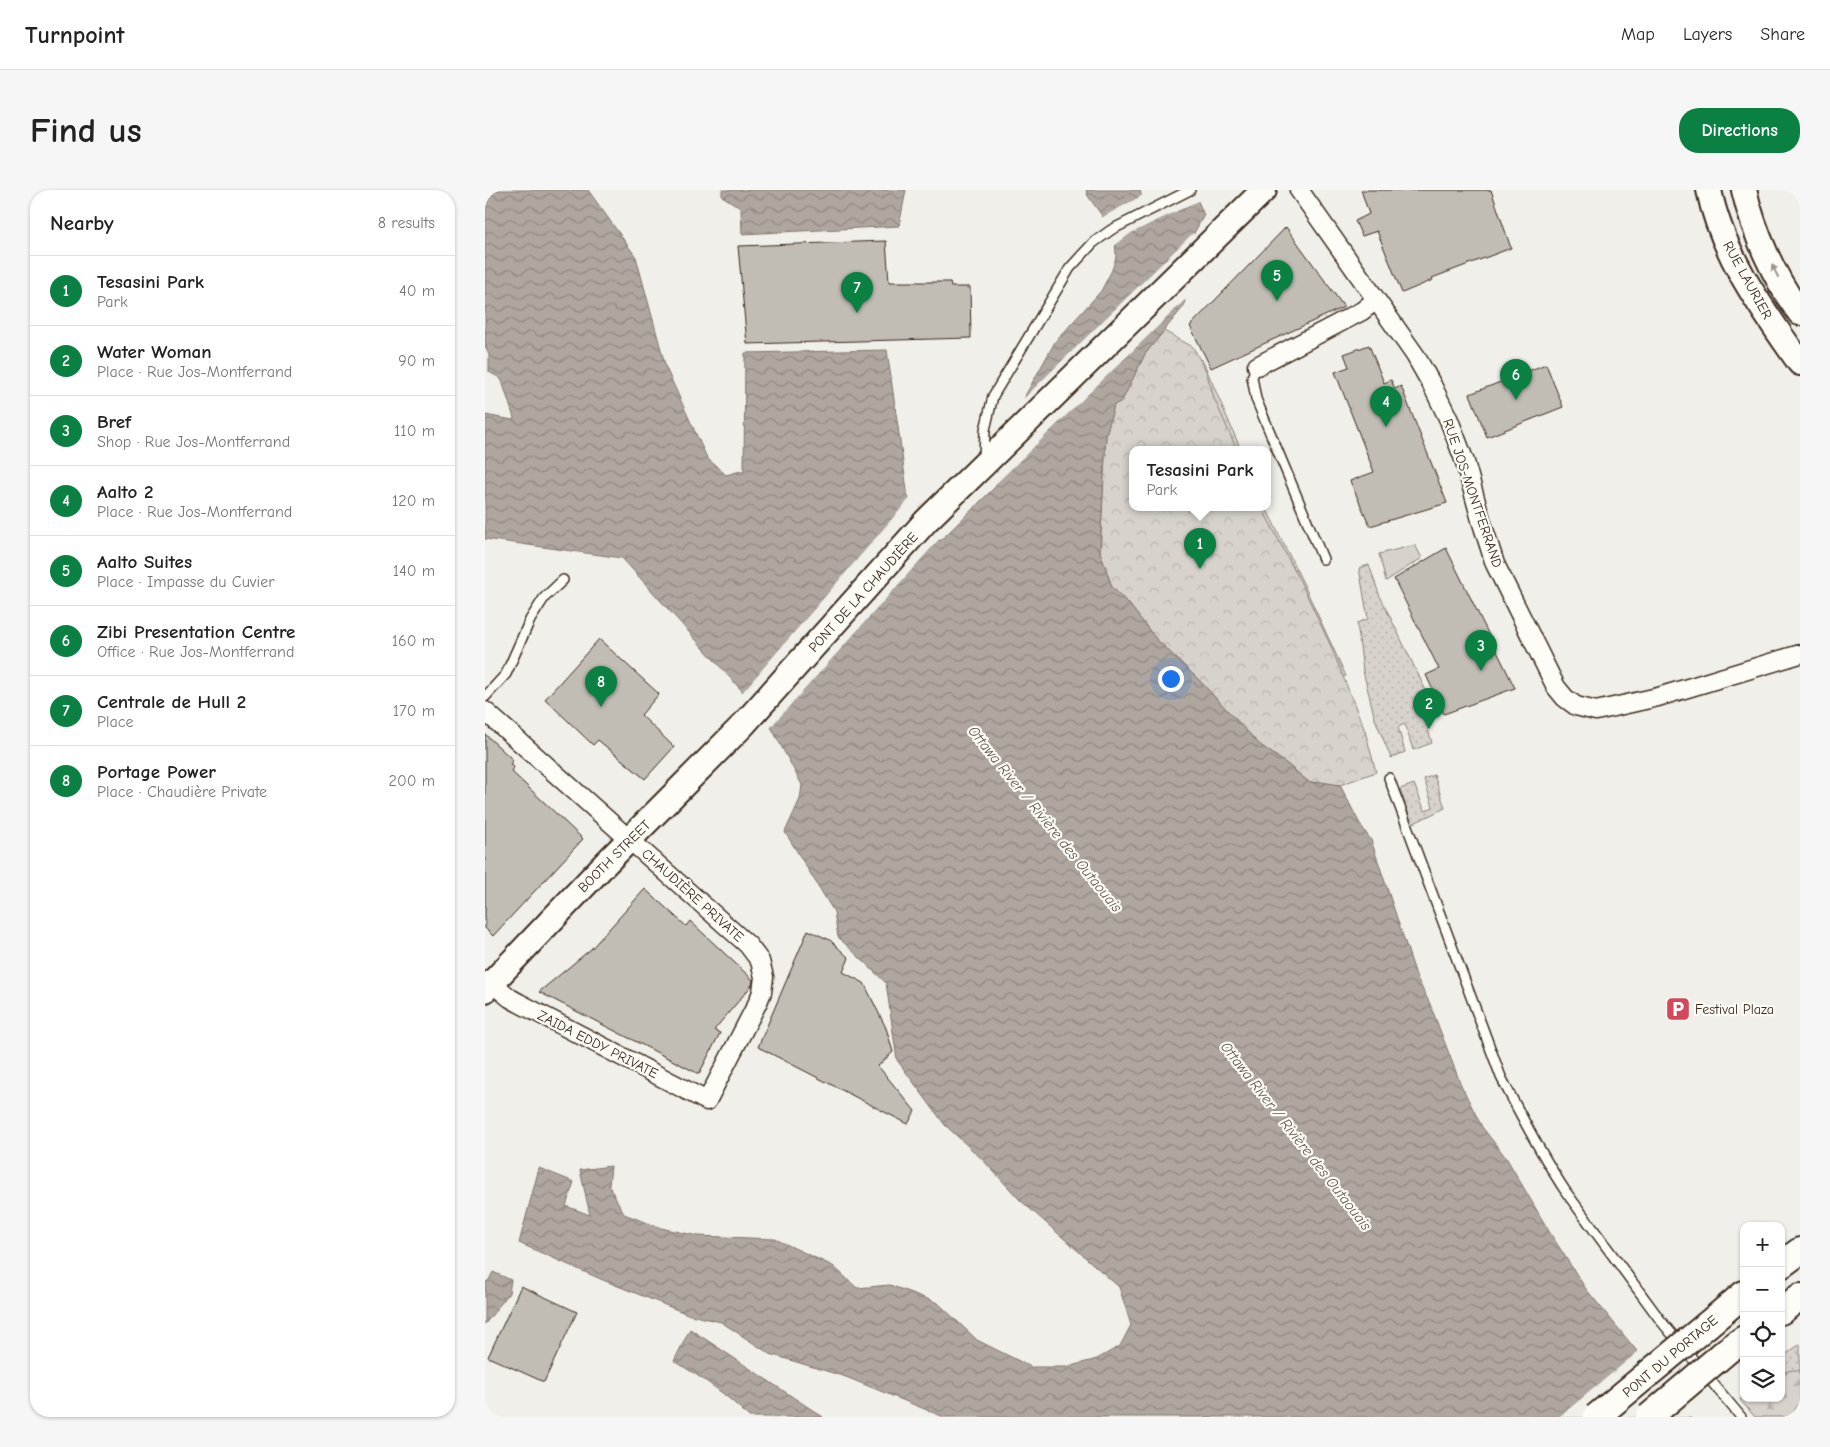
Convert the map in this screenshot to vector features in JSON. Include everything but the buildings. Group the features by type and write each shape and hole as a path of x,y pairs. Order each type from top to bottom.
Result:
{"main road":[{"name":"PONT DE LA CHAUDIÈRE","path":"745,723 926,521 1264,190"},
{"name":"RUE LAURIER","path":"1709,190 1723,236 1740,271 1759,304 1800,363"},
{"name":"RUE LAURIER","path":"1744,190 1756,229 1767,256 1800,313"},
{"name":"BOOTH STREET","path":"489,986 745,723"},
{"path":"1785,1262 1800,1251"},
{"name":"PONT DU PORTAGE","path":"1596,1417 1740,1297"},
{"path":"1785,1308 1800,1297"},
{"path":"1649,1417 1736,1345"}],"street":[{"name":"RUE JOS-MONTFERRAND","path":"1299,190 1415,355 1449,420 1465,462 1495,564 1556,687 1565,698 1576,706 1596,711 1658,697 1800,654"},
{"path":"1257,366 1362,311 1376,300"},
{"name":"CHAUDIÈRE PRIVATE","path":"485,711 748,945 760,961 764,977 758,1002 707,1101"},
{"name":"ZAIDA EDDY PRIVATE","path":"489,986 514,1001 707,1101"}],"lane":[{"path":"984,464 983,445 993,396 1064,276 1093,243 1117,227 1190,190"},
{"path":"1257,366 1252,377 1256,399 1323,559"},
{"path":"485,697 506,674 530,620 540,605 563,580"},
{"path":"1389,778 1501,1077 1515,1106 1566,1192 1661,1321 1741,1417"}],"green space":[{"path":"1164,331 1193,347 1206,371 1214,398 1235,446 1129,446 1129,511 1264,511 1330,644 1365,731 1376,772 1340,785 1320,782 1310,783 1259,744 1198,679 1156,639 1129,604 1112,587 1100,552 1106,436 1114,405 1122,400 1145,354"},
{"path":"1202,359 1239,446 1218,446 1194,363"},
{"path":"1251,511 1267,511 1346,676 1339,678"},
{"path":"1415,545 1422,558 1386,581 1379,554"},
{"path":"1369,565 1379,594 1431,701 1421,705 1432,743 1413,750 1405,724 1398,727 1405,752 1391,758 1375,719 1363,671 1357,623 1368,619 1359,568"},
{"path":"1434,775 1445,808 1412,824 1400,789 1414,784 1425,811 1433,807 1424,779"},
{"path":"1800,1344 1800,1381 1785,1374 1785,1355"},
{"path":"1800,1371 1800,1417 1755,1417 1742,1402 1785,1402 1785,1372"}],"water":[{"name":"Ottawa River / Rivière des Outaouais","path":"485,190 588,190 636,257 666,368 707,458 726,475 744,470 745,353 887,350 908,497 940,541 995,487 1026,394 1055,342 1101,291 1112,270 1116,257 1115,234 1088,196 1086,190 1140,190 1148,225 1168,214 1193,190 1204,215 1194,233 1184,306 1145,354 1122,401 1114,405 1106,436 1100,552 1112,587 1129,604 1156,639 1198,679 1259,744 1310,783 1320,782 1340,785 1361,826 1371,840 1417,978 1430,1004 1461,1085 1482,1127 1507,1159 1550,1233 1586,1289 1691,1417 944,1417 846,1377 770,1354 721,1322 690,1315 603,1280 519,1243 539,1168 574,1182 566,1206 590,1215 580,1170 611,1166 609,1186 624,1214 661,1228 698,1236 775,1239 833,1266 857,1288 890,1285 938,1303 977,1340 1031,1367 1067,1367 1097,1359 1120,1346 1131,1325 1119,1287 1020,1200 983,1160 945,1125 897,1060 886,983 838,937 834,912 785,832 800,799 802,785 771,727 743,692 622,558 485,539 485,415 513,420 514,418 502,381 489,372 489,355 485,346"},
{"path":"722,190 906,190 899,226 742,234 741,208 722,196"},
{"path":"493,1272 511,1280 509,1293 485,1324 485,1283"},
{"path":"690,1329 823,1417 749,1417 713,1386 674,1361"}],"pier":[{"path":"1171,190 1196,190 1200,200 1131,233 1114,246 1113,235 1101,218 1143,195 1149,221 1166,212"},
{"path":"1193,233 1196,236 1188,297 975,504 993,486 1021,401"},
{"path":"911,497 941,537 769,729 741,694"},
{"path":"1639,1351 1693,1417 1559,1417"}],"place":[{"name":"Aalto Suites","path":"1277,301"},
{"name":"Centrale de Hull 2","path":"857,313"},
{"name":"Zibi Presentation Centre","path":"1516,400"},
{"name":"Aalto 2","path":"1386,427"},
{"name":"Tesasini Park","path":"1200,569"},
{"name":"Bref","path":"1481,671"},
{"name":"Portage Power","path":"601,707"},
{"name":"Water Woman","path":"1429,729"},
{"name":"Festival Plaza","path":"1678,1009"}]}
